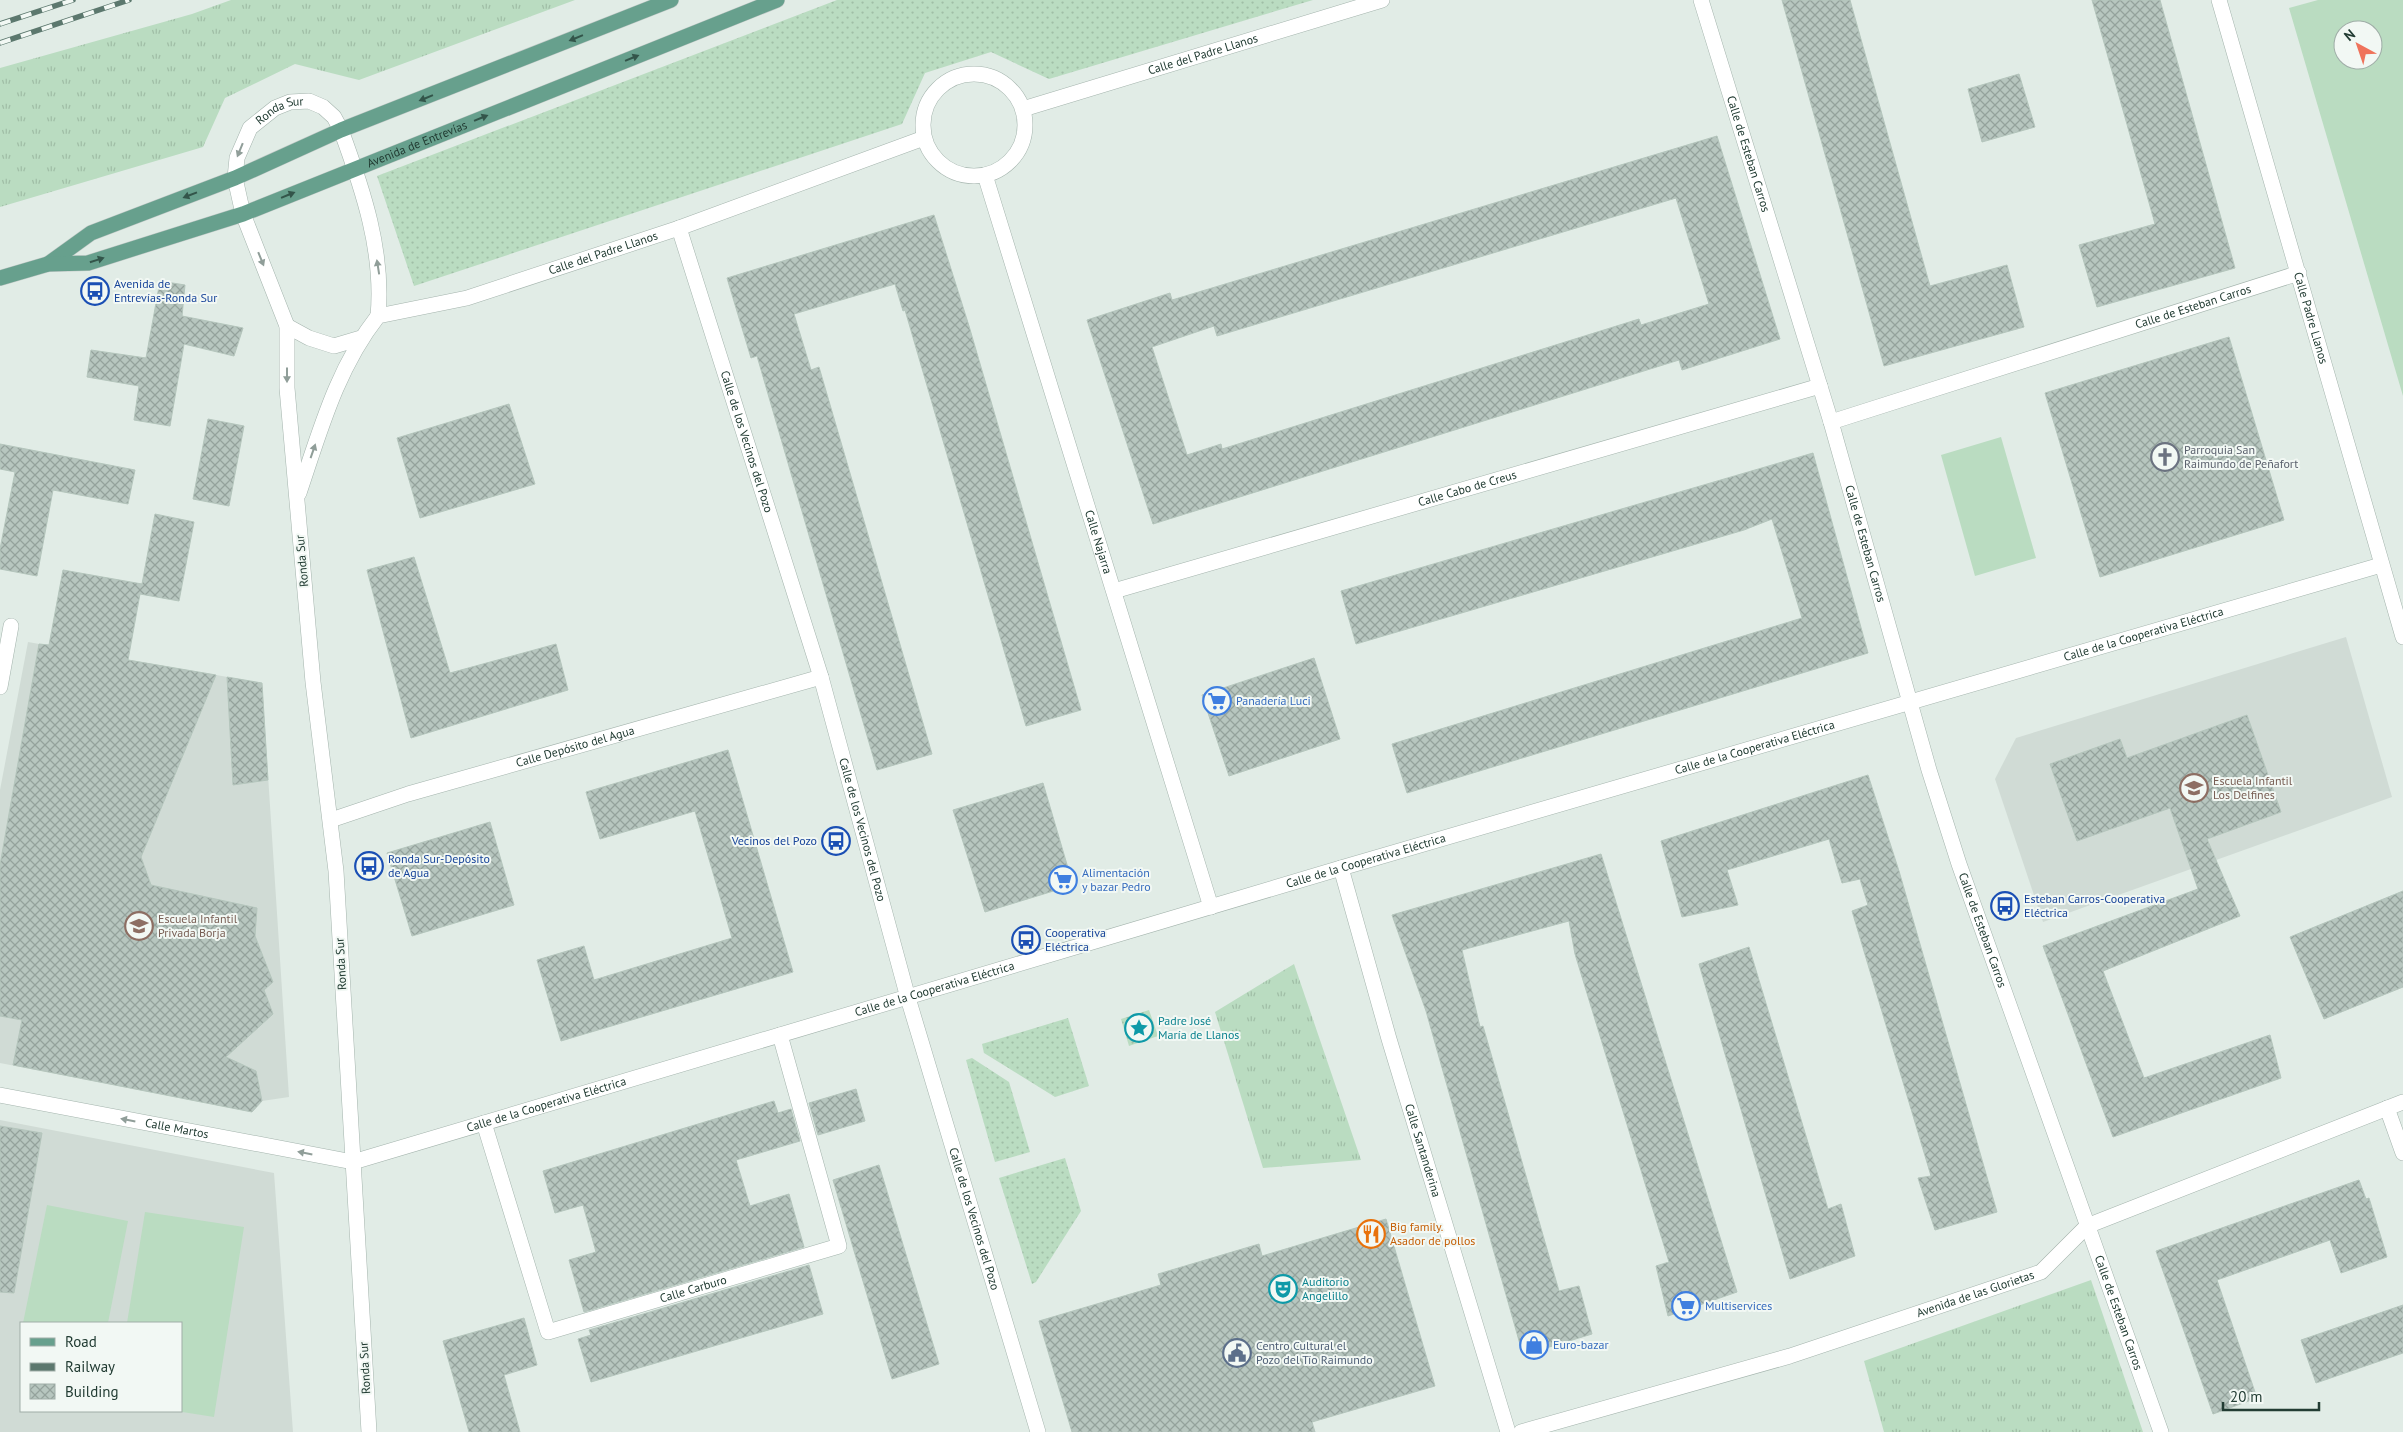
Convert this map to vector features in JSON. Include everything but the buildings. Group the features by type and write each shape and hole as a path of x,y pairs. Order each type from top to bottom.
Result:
{"main road":[{"name":"Avenida de Entrevías","path":"48,264 91,233 235,178 341,130 670,0"},
{"name":"Avenida de Entrevías","path":"0,278 48,264 88,263 243,214 778,0"}],"street":[{"name":"Calle del Padre Llanos","path":"1023,109 1382,0"},
{"name":"Calle de Esteban Carros","path":"1701,0 1831,422 1929,770 1959,864 2161,1432"},
{"name":"Calle Padre Llanos","path":"2219,0 2403,637"},
{"path":"978,74 998,80 1013,92 1023,109 1025,129 1019,149 1007,164 985,175 970,176 948,169 935,158 924,138 923,121 928,103 941,86 958,76 978,74"},
{"name":"Ronda Sur","path":"369,1432 331,820 313,682 287,388 287,326 243,214 235,178 237,158 250,128 275,108 290,102 309,101 323,107 334,117 341,130 370,216 380,286 378,316"},
{"name":"Calle del Padre Llanos","path":"378,316 467,298 679,228 924,138"},
{"name":"Calle Najarra","path":"985,175 1211,907"},
{"name":"Calle de los Vecinos del Pozo","path":"679,228 821,677 908,998 1038,1432"},
{"name":"Calle de Esteban Carros","path":"1831,422 2299,273"},
{"path":"287,326 309,338 334,346 361,338 378,316"},
{"name":"Ronda Sur","path":"297,497 337,382 361,338"},
{"name":"Calle Cabo de Creus","path":"1114,591 1820,386"},
{"name":"Calle de la Cooperativa Eléctrica","path":"353,1162 1341,868 2381,565"},
{"path":"0,687 11,626"},
{"name":"Calle Depósito del Agua","path":"331,820 408,794 821,677"},
{"name":"Calle Santanderina","path":"1341,868 1392,1048 1508,1432"},
{"name":"Calle Carburo","path":"484,1124 548,1332 839,1246 780,1035"},
{"name":"Calle Martos","path":"0,1095 353,1162"},
{"name":"Avenida de las Glorietas","path":"1521,1432 1790,1356 2041,1272 2087,1226 2403,1102"},
{"path":"2387,1108 2403,1153"}],"shaded area":[{"name":"Escuela Infantil Los Delfines","path":"2346,637 2392,797 2043,922 1995,779 2016,738"},
{"name":"Escuela Infantil Privada Borja","path":"28,642 262,683 289,1097 262,1101 252,1112 0,1063 0,790"},
{"path":"0,1120 274,1173 293,1432 0,1432"}],"green space":[{"path":"231,0 575,0 359,80 295,64 225,98 203,147 0,207 0,68 192,14"},
{"path":"837,0 1313,0 1049,79 991,52 925,73 902,124 414,286 377,176"},
{"path":"2318,0 2403,0 2403,396 2289,8"},
{"path":"2001,437 2036,558 1975,576 1941,455"},
{"path":"1294,964 1361,1160 1263,1168 1215,1012"},
{"path":"1149,1010 1158,1036 1129,1046 1121,1019"},
{"path":"1068,1018 1089,1086 1055,1097 984,1053 982,1044"},
{"path":"972,1058 1009,1082 1030,1152 995,1162 966,1060"},
{"path":"1065,1158 1081,1211 1036,1282 1032,1284 999,1178"},
{"path":"47,1205 128,1221 108,1322 23,1322"},
{"path":"145,1212 244,1227 214,1417 182,1412 182,1322 127,1322"},
{"path":"2091,1280 2143,1432 1884,1432 1864,1361"}],"railway":[{"path":"0,24 73,0"},
{"path":"0,43 129,0"}],"place":[{"name":"Avenida de Entrevías-Ronda Sur","path":"95,291"},
{"name":"Parroquia San Raimundo de Peñafort","path":"2165,457"},
{"name":"Panadería Luci","path":"1217,701"},
{"name":"Escuela Infantil Los Delfines","path":"2194,788"},
{"name":"Vecinos del Pozo","path":"836,841"},
{"name":"Ronda Sur-Depósito de Agua","path":"369,866"},
{"name":"Alimentación y bazar Pedro","path":"1063,880"},
{"name":"Esteban Carros-Cooperativa Eléctrica","path":"2005,906"},
{"name":"Escuela Infantil Privada Borja","path":"139,926"},
{"name":"Cooperativa Eléctrica","path":"1026,940"},
{"name":"Padre José María de Llanos","path":"1139,1028"},
{"name":"Big family. Asador de pollos","path":"1371,1234"},
{"name":"Auditorio Angelillo","path":"1283,1289"},
{"name":"Multiservices","path":"1686,1306"},
{"name":"Euro-bazar","path":"1534,1345"},
{"name":"Centro Cultural el Pozo del Tío Raimundo","path":"1237,1353"}]}
